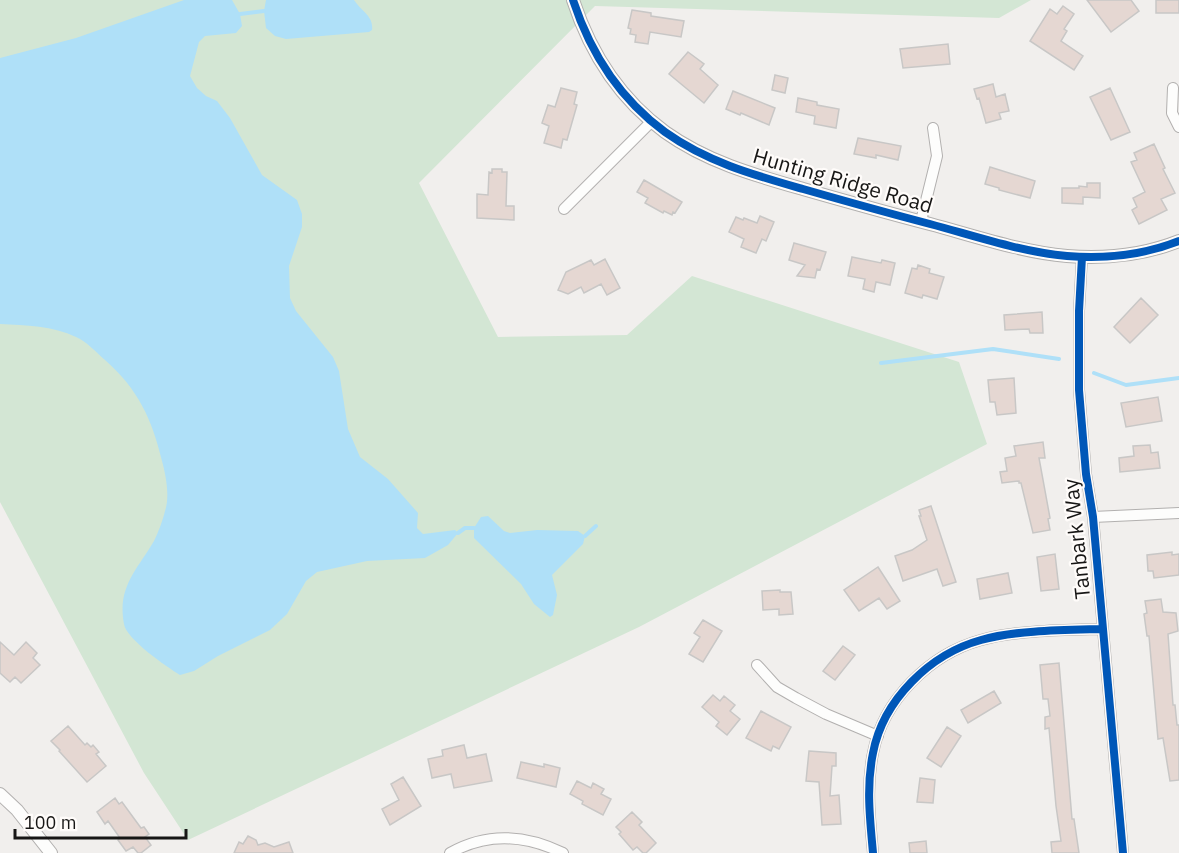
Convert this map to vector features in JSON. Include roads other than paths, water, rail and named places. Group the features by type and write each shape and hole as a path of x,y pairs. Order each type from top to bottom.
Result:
{"street":[{"name":"Hunting Ridge Road","path":"573,0 586,36 617,85 651,121 690,148 729,166 1022,248 1082,257 1120,256 1153,250 1179,241"},
{"path":"1173,88 1172,113 1179,127"},
{"path":"564,209 651,121"},
{"path":"921,221 937,156 933,128"},
{"name":"Tanbark Way","path":"1082,257 1079,390 1104,629 1123,853"},
{"path":"1093,517 1179,513"},
{"path":"873,853 868,796 873,752 891,709 920,673 939,658 981,639 1002,635 1104,629"},
{"path":"757,665 777,687 826,714 878,736"},
{"path":"0,794 17,810 51,853"},
{"path":"450,853 482,839 502,837 549,846 563,853"}],"water":[{"path":"184,0 232,0 240,14 242,26 236,33 205,36 199,42 190,76 197,88 206,96 217,101 230,118 262,175 297,200 302,214 302,227 289,266 290,298 296,311 333,357 339,371 348,429 360,457 388,479 418,513 417,528 423,534 455,530 458,533 448,545 425,558 367,561 317,572 306,581 287,614 270,630 218,656 194,671 180,675 139,645 126,630 124,624 123,600 126,589 135,570 156,538 167,499 166,479 158,446 142,406 117,371 80,339 49,328 0,324 0,58 76,38"},
{"path":"266,0 354,0 369,17 372,30 286,39 275,36 266,28 264,11"},
{"path":"488,516 504,531 510,533 537,530 578,531 585,536 583,544 552,575 557,595 553,615 550,617 534,604 521,584 474,538 474,528 481,517"}],"waterway":[{"path":"240,14 264,11"},
{"path":"881,363 993,349 1059,359"},
{"path":"1094,373 1126,385 1179,378"},
{"path":"585,536 596,526"},
{"path":"458,533 465,528 474,528"}]}
